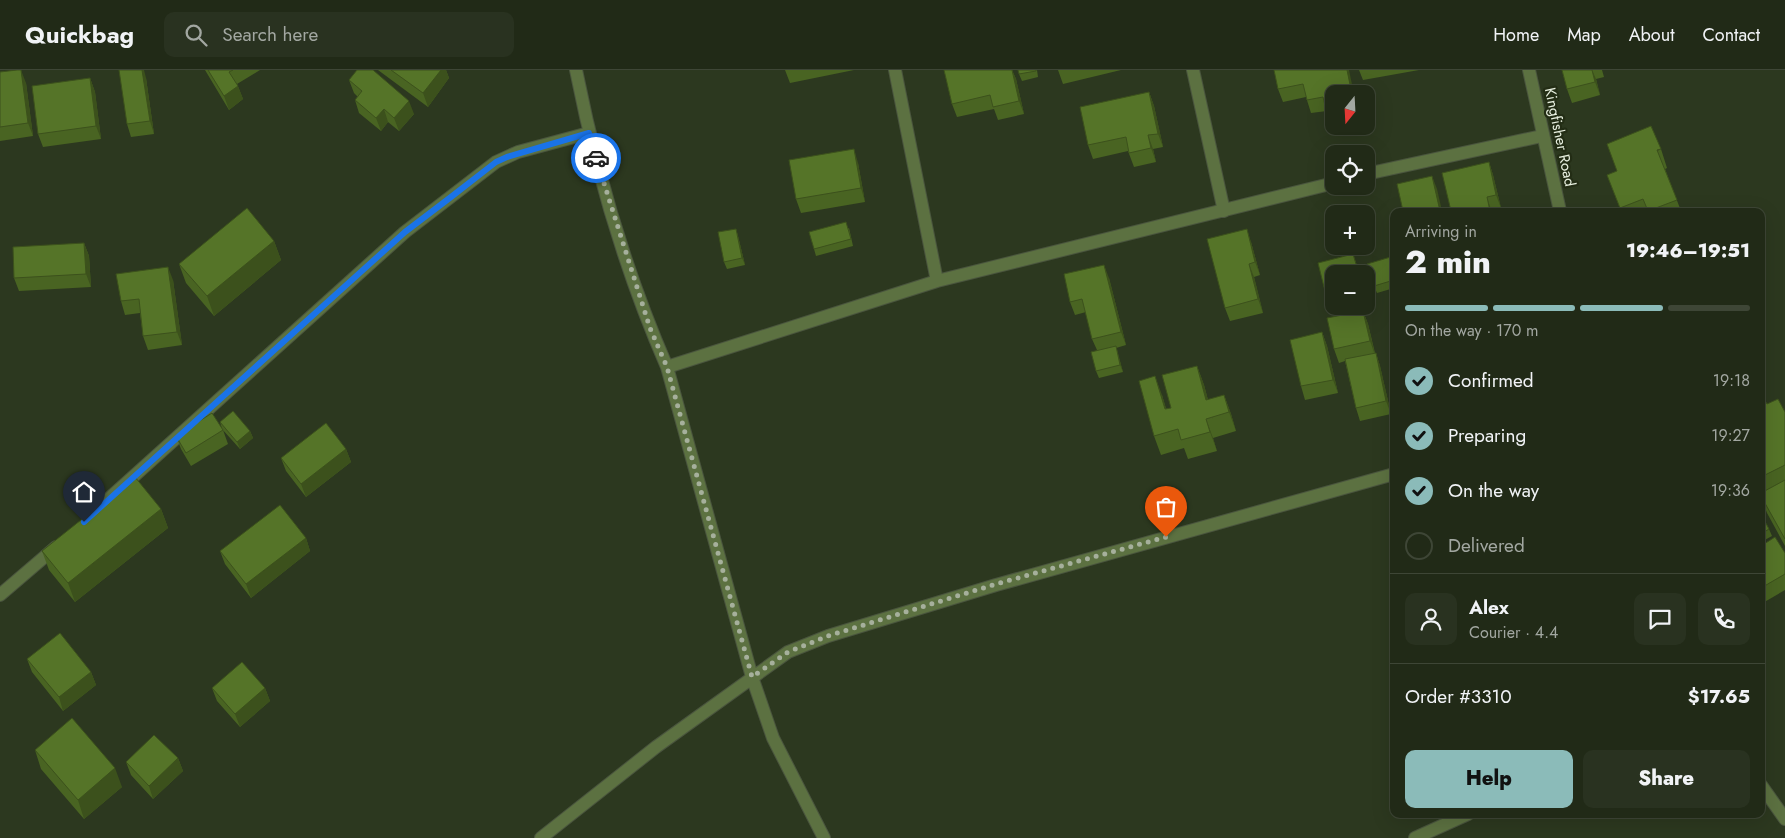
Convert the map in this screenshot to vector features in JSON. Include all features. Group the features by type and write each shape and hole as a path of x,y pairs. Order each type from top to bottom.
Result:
{"street":[{"path":"576,70 589,133 647,319 667,367 752,677 773,738 824,838"},
{"path":"895,70 937,281"},
{"path":"1193,70 1224,211"},
{"name":"Kingfisher Road","path":"1529,70 1559,208"},
{"path":"94,512 405,232 488,168 518,152 589,133"},
{"path":"1375,172 1542,136"},
{"path":"667,367 937,281 1325,185"},
{"path":"540,838 656,747 788,652 828,636 996,584 1390,475"},
{"path":"0,595 66,538"},
{"path":"1765,791 1785,819"},
{"path":"1415,838 1459,818"}],"building":[{"path":"21,70 28,123 0,127 0,72"},
{"path":"119,70 142,70 150,121 127,124"},
{"path":"208,70 233,70 229,72 238,86 224,96"},
{"path":"357,70 373,70 409,101 394,118 384,109 376,118 355,100 362,91 349,80"},
{"path":"391,70 441,70 423,93"},
{"path":"944,70 1012,70 1019,101 993,107 990,95 952,104"},
{"path":"1018,70 1036,70 1036,71 1019,74"},
{"path":"1274,70 1347,70 1350,85 1325,85 1325,106 1323,97 1307,100 1303,84 1278,89"},
{"path":"1562,70 1592,70 1595,82 1567,89"},
{"path":"90,78 96,126 38,134 32,86"},
{"path":"1149,92 1158,134 1148,135 1151,148 1129,153 1126,137 1088,145 1080,107"},
{"path":"1651,126 1661,149 1657,150 1677,200 1656,208 1647,208 1643,199 1620,208 1607,175 1617,171 1607,144"},
{"path":"854,149 861,188 796,199 789,160"},
{"path":"1489,162 1496,195 1487,197 1489,208 1450,208 1442,173"},
{"path":"1432,176 1439,208 1402,208 1397,184"},
{"path":"247,208 274,241 207,296 179,264"},
{"path":"846,222 851,239 814,249 809,232"},
{"path":"736,229 742,258 724,262 718,232"},
{"path":"1247,229 1255,262 1249,264 1258,299 1225,308 1207,239"},
{"path":"84,243 86,274 14,278 13,247"},
{"path":"1353,255 1356,265 1325,265 1325,291 1318,263"},
{"path":"1390,257 1390,281 1375,286 1375,265 1367,265"},
{"path":"1104,265 1121,332 1092,339 1082,299 1070,302 1064,274"},
{"path":"168,267 177,332 143,336 139,299 121,301 116,274"},
{"path":"1342,315 1364,315 1370,341 1334,349 1327,318"},
{"path":"1322,332 1333,380 1301,386 1290,340"},
{"path":"1116,346 1120,365 1096,371 1091,352"},
{"path":"1376,353 1386,401 1356,408 1345,359"},
{"path":"1197,366 1206,400 1224,395 1229,412 1206,419 1210,432 1181,440 1178,429 1154,436 1139,381 1155,376 1165,409 1171,408 1162,375"},
{"path":"1778,399 1785,412 1785,465 1765,475 1765,401 1767,404"},
{"path":"233,411 250,431 237,442 220,422"},
{"path":"212,413 223,430 186,453 176,436"},
{"path":"326,423 346,449 301,484 281,458"},
{"path":"135,477 161,509 68,583 42,551"},
{"path":"1785,480 1785,539 1765,503 1765,491"},
{"path":"280,505 306,538 246,584 220,551"},
{"path":"1765,522 1769,529 1765,532"},
{"path":"1775,537 1785,553 1785,574 1765,586 1765,543"},
{"path":"60,633 91,672 59,697 27,659"},
{"path":"242,662 265,688 235,714 212,688"},
{"path":"72,718 115,768 78,800 35,750"},
{"path":"154,735 178,758 149,786 126,762"}],"way so far":[{"path":"596,158 623,248 650,328 667,367 752,677 788,652 828,636 996,584 1166,537"}],"route":[{"path":"84,522 222,395 405,232 496,162 518,152 589,133 596,158"}]}
